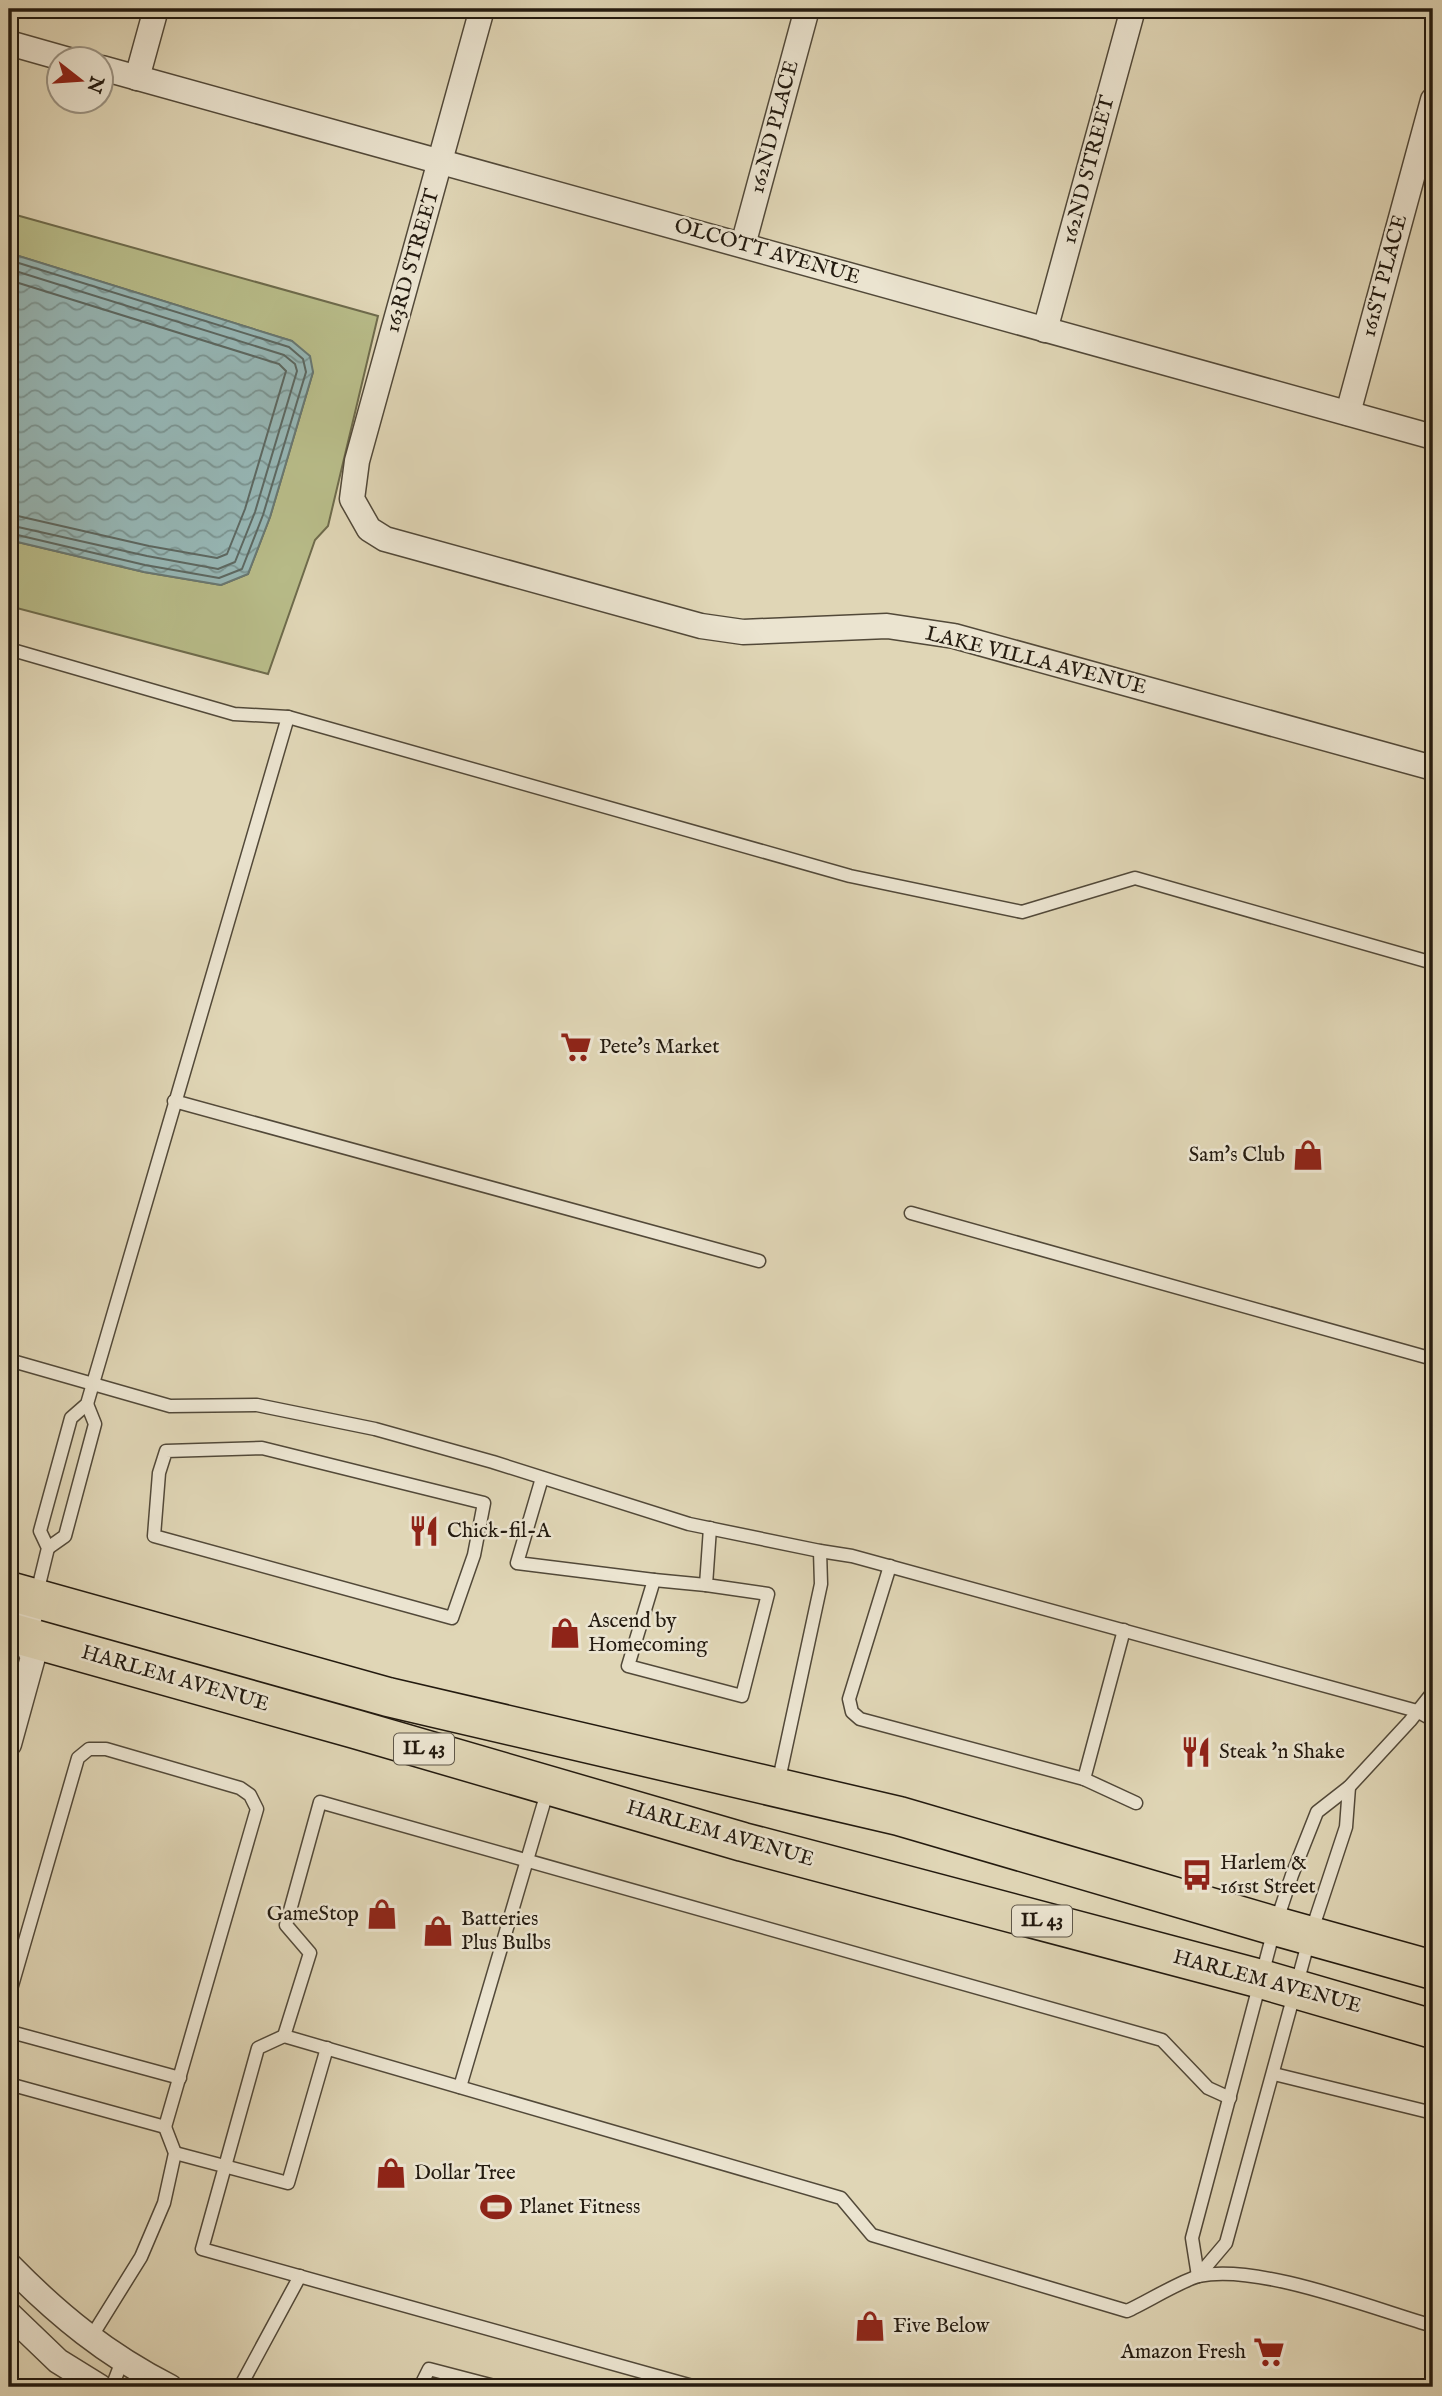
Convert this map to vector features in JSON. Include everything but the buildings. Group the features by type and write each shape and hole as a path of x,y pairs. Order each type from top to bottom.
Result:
{"main road":[{"name":"HARLEM AVENUE","path":"22,1595 388,1697 900,1816 1433,1970"},
{"name":"HARLEM AVENUE","path":"14,1637 549,1785 1270,1994 1433,2029"}],"street":[{"path":"136,78 156,9"},
{"name":"163RD STREET","path":"359,513 352,499 357,461 482,9"},
{"name":"162ND PLACE","path":"743,245 807,9"},
{"name":"162ND STREET","path":"1045,330 1133,9"},
{"path":"9,43 46,53"},
{"name":"OLCOTT AVENUE","path":"116,72 1433,437"},
{"name":"161ST PLACE","path":"1348,413 1433,100"},
{"name":"LAKE VILLA AVENUE","path":"359,513 369,529 384,539 701,626 743,632 887,626 954,636 1433,768"},
{"path":"9,1744 33,1657 14,1637 22,1595"},
{"path":"9,2265 90,2339 122,2361 170,2387"},
{"path":"9,2314 58,2361 100,2387"}],"lane":[{"path":"9,649 234,713 288,717 850,876 1021,912 1135,878 1433,963"},
{"path":"22,1595 48,1548 65,1536 95,1424 88,1404 93,1384 288,717"},
{"path":"174,1101 759,1261"},
{"path":"911,1213 1433,1359"},
{"path":"9,1360 170,1406 257,1405 375,1429 689,1524 890,1566 1417,1711 1433,1720"},
{"path":"48,1548 40,1531 71,1418 88,1404"},
{"path":"262,1448 364,1472 485,1503 474,1555 452,1618 154,1536 159,1473 166,1451 262,1448"},
{"path":"542,1478 517,1563 768,1594 742,1696 628,1666 654,1580"},
{"path":"706,1585 710,1528"},
{"path":"777,1786 821,1584 820,1551"},
{"path":"890,1566 849,1699 852,1712 860,1719 1084,1779 1136,1803"},
{"path":"1084,1779 1124,1630"},
{"path":"696,2387 202,2249 258,2048 284,2036 841,2198 872,2235 1127,2311 1198,2276 1226,2243 1286,2028 1270,1994 1293,1931 1292,1875 1317,1812 1349,1787 1433,1692"},
{"path":"9,1996 78,1758 89,1749 106,1749 240,1788 250,1795 257,1809 166,2127 175,2152 164,2203 141,2257 90,2339"},
{"path":"460,2087 549,1785"},
{"path":"1198,2276 1192,2238 1230,2098 1293,1931 1346,1827 1349,1787"},
{"path":"284,2036 310,1953 286,1925 320,1802 1162,2040 1208,2088 1230,2098"},
{"path":"9,2006 10,2037 180,2078"},
{"path":"175,2152 288,2183 327,2048"},
{"path":"1274,2074 1433,2113"},
{"path":"9,2084 166,2127"},
{"path":"1198,2276 1235,2275 1267,2279 1433,2326"},
{"path":"240,2387 300,2276"},
{"path":"112,2387 122,2361"},
{"path":"420,2387 429,2369 491,2386"}],"green space":[{"path":"9,213 378,316 328,526 315,540 268,674 9,606 9,540 144,572 221,585 248,574 270,517 313,372 292,341 9,253"}],"water":[{"path":"9,253 292,341 310,356 313,372 270,517 248,574 221,585 144,572 9,540"}],"place":[{"name":"Pete's Market","path":"576,1047"},
{"name":"Sam's Club","path":"1308,1155"},
{"name":"Chick-fil-A","path":"424,1531"},
{"name":"Ascend by Homecoming","path":"565,1633"},
{"name":"Steak 'n Shake","path":"1196,1752"},
{"name":"Harlem & 161st Street","path":"1197,1875"},
{"name":"GameStop","path":"382,1914"},
{"name":"Batteries Plus Bulbs","path":"438,1931"},
{"name":"Dollar Tree","path":"391,2173"},
{"name":"Planet Fitness","path":"496,2207"},
{"name":"Five Below","path":"870,2326"},
{"name":"Amazon Fresh","path":"1269,2352"}]}
